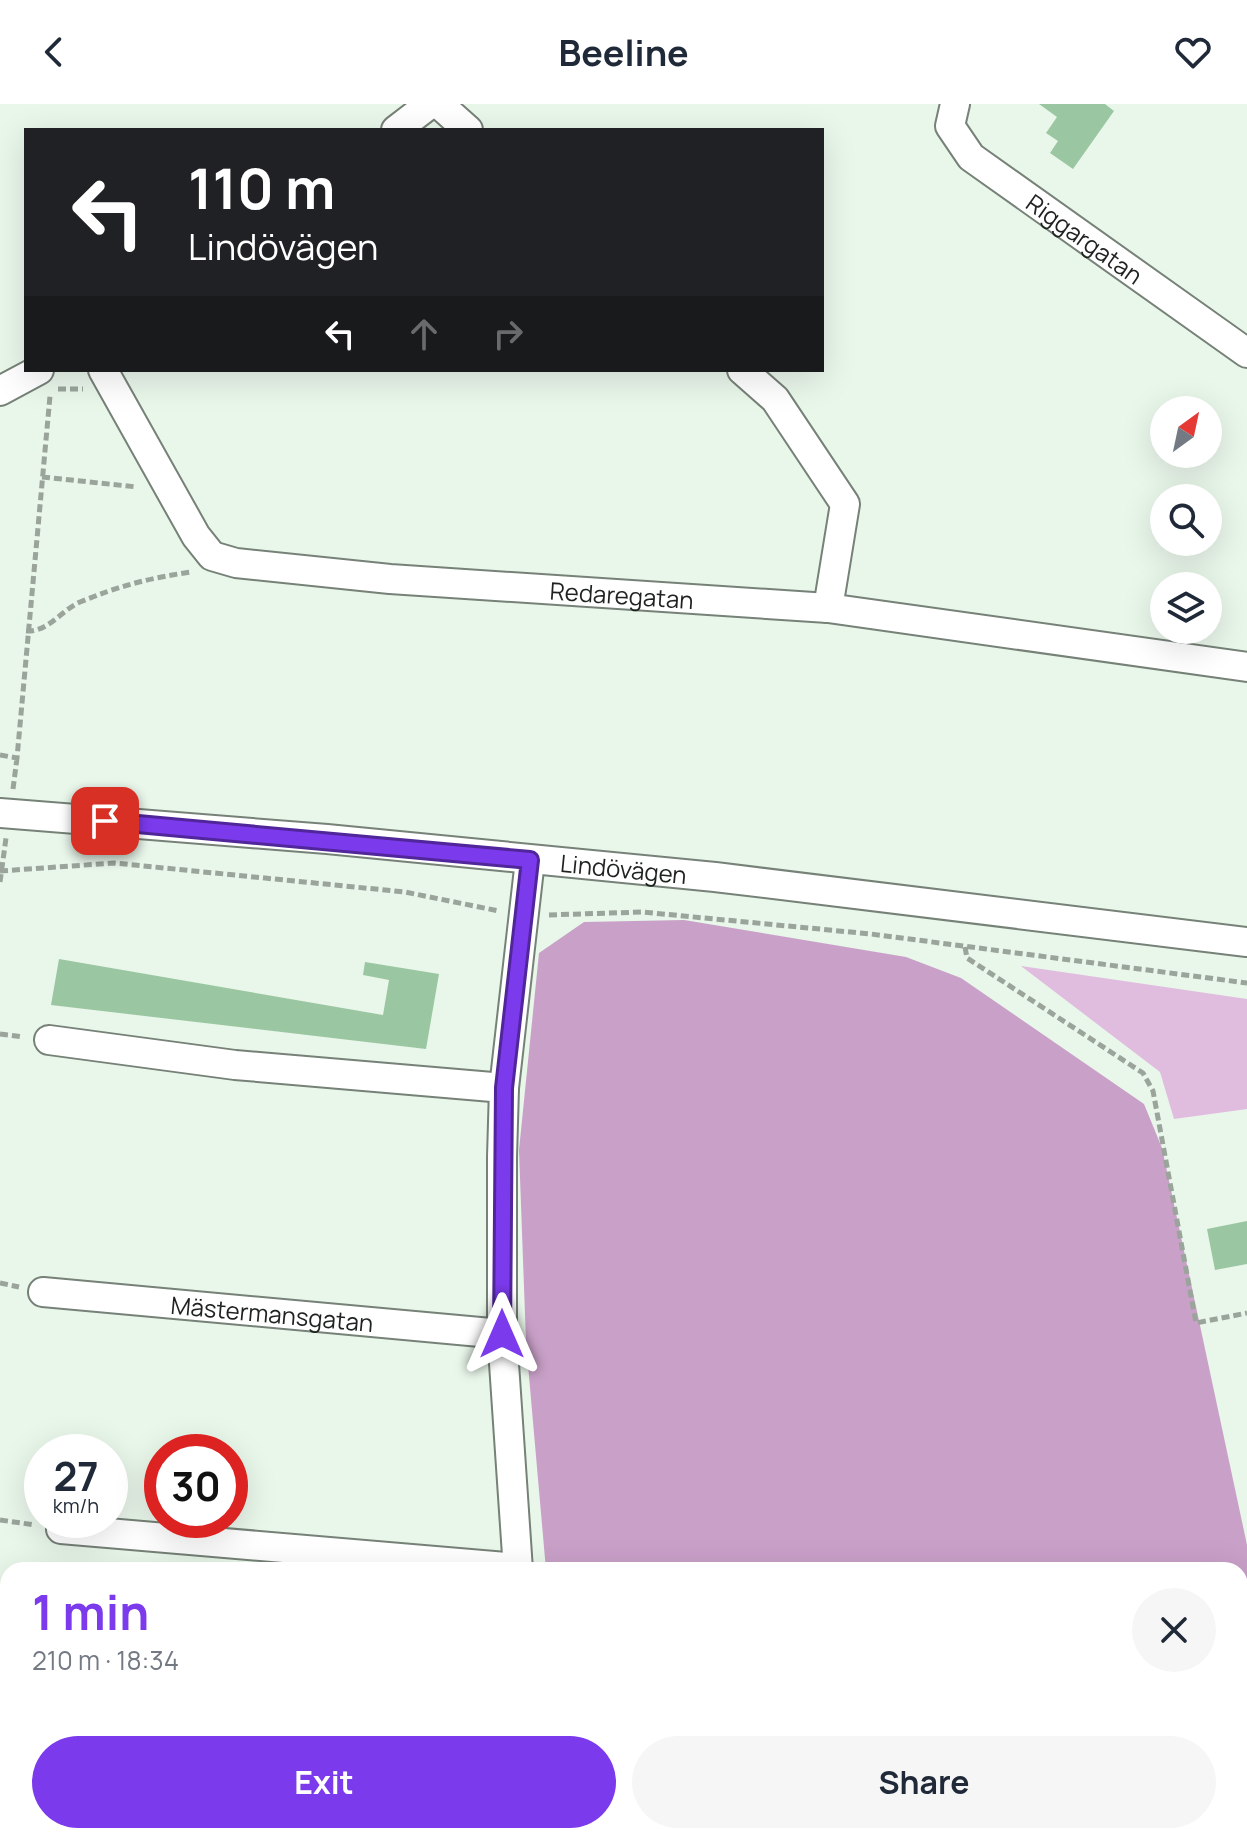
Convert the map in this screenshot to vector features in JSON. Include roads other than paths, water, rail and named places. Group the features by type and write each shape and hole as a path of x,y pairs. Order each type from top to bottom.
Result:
{"street":[{"path":"399,128 430,104"},
{"path":"439,104 466,128"},
{"name":"Riggargatan","path":"955,104 950,126 971,157 1247,353"},
{"name":"Redaregatan","path":"104,372 196,536 212,556 236,563 390,579 828,608 1247,667"},
{"path":"744,372 775,399 845,504 828,608"},
{"path":"0,391 45,380"},
{"name":"Lindövägen","path":"0,813 779,884 1247,942"},
{"path":"518,1562 502,1334 504,1088 530,860"},
{"path":"49,1040 235,1065 504,1088"},
{"name":"Mästermansgatan","path":"43,1292 502,1334"},
{"path":"128,1535 438,1562"}]}
